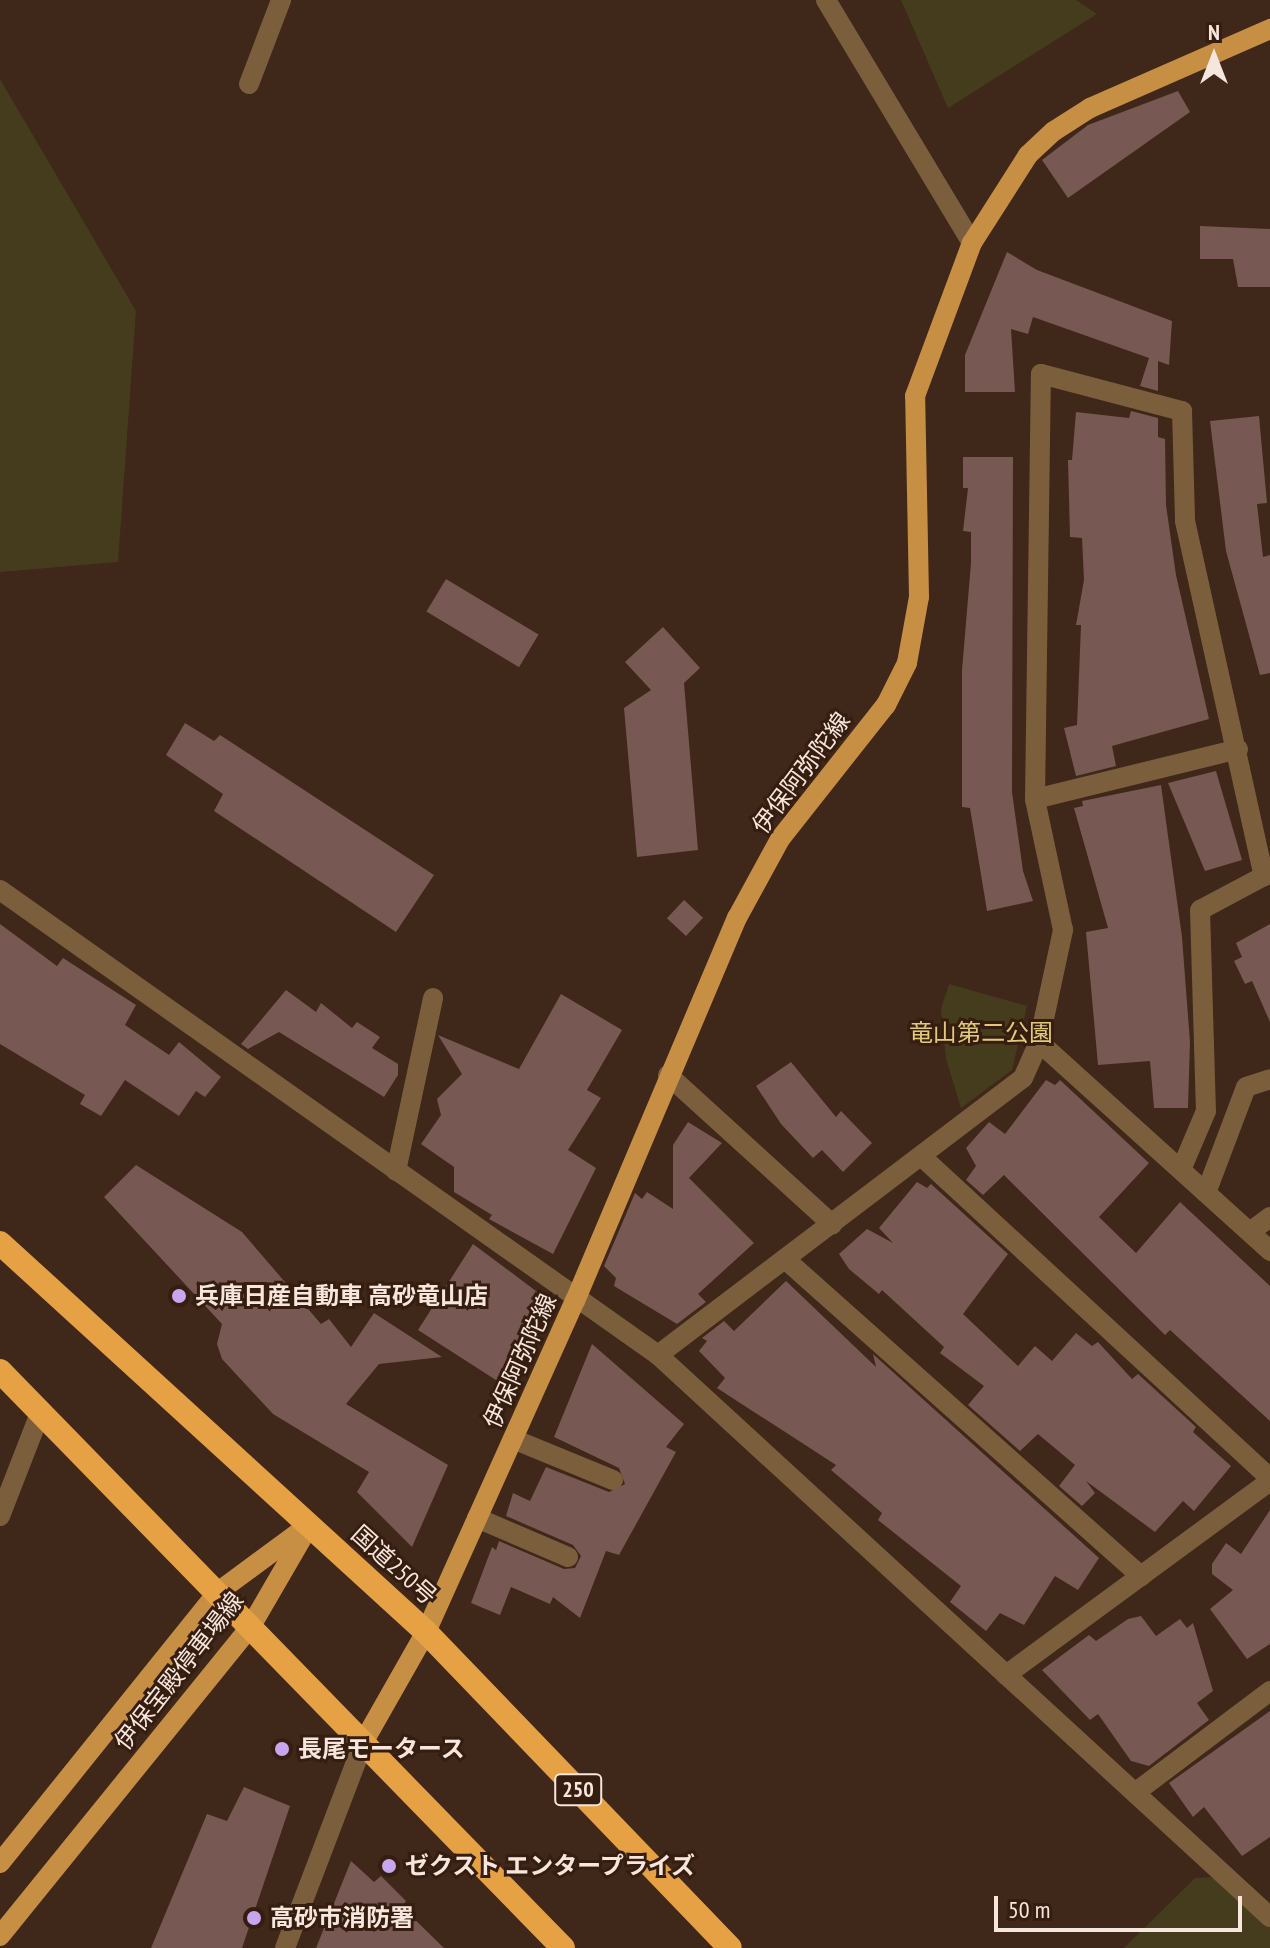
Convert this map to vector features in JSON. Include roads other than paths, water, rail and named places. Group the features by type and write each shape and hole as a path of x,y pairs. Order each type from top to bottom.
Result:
{"highway":[{"name":"国道250号","path":"0,1243 426,1632 730,1948"},
{"path":"0,1371 563,1948"}],"main road":[{"name":"伊保阿弥陀線","path":"364,1741 426,1632 575,1301 737,918 780,839 886,705 907,663 919,597 915,396 972,243 1028,155 1054,131 1090,108 1270,29"},
{"name":"伊保宝殿停車場線","path":"0,1863 218,1592 309,1526"},
{"name":"伊保宝殿停車場線","path":"0,1936 251,1626 309,1526"}],"street":[{"path":"249,84 281,0"},
{"path":"826,0 972,243"},
{"path":"658,1355 1023,1078 1039,1042 1063,930 1035,799 1041,374 1182,411 1185,521 1264,876 1200,910 1206,1111 1181,1170"},
{"path":"1035,799 1238,749"},
{"path":"0,890 575,1301 658,1355 1006,1675 1266,1908"},
{"path":"396,1171 433,998"},
{"path":"1039,1042 1270,1251"},
{"path":"668,1075 832,1224"},
{"path":"1206,1193 1246,1087 1270,1079"},
{"path":"921,1156 1270,1480 1006,1675"},
{"path":"1250,1232 1270,1217"},
{"path":"785,1259 1141,1576"},
{"path":"0,1516 41,1411"},
{"path":"513,1439 613,1480"},
{"path":"477,1518 568,1557"},
{"path":"1136,1792 1270,1691"},
{"path":"285,1948 364,1741"}],"place":[{"name":"兵庫日産自動車 高砂竜山店","path":"179,1296"},
{"name":"長尾モータース","path":"282,1749"},
{"name":"ゼクスト エンタープライズ","path":"389,1866"},
{"name":"高砂市消防署","path":"254,1918"}],"park label":[{"name":"竜山第二公園","path":"981,1033"}]}
